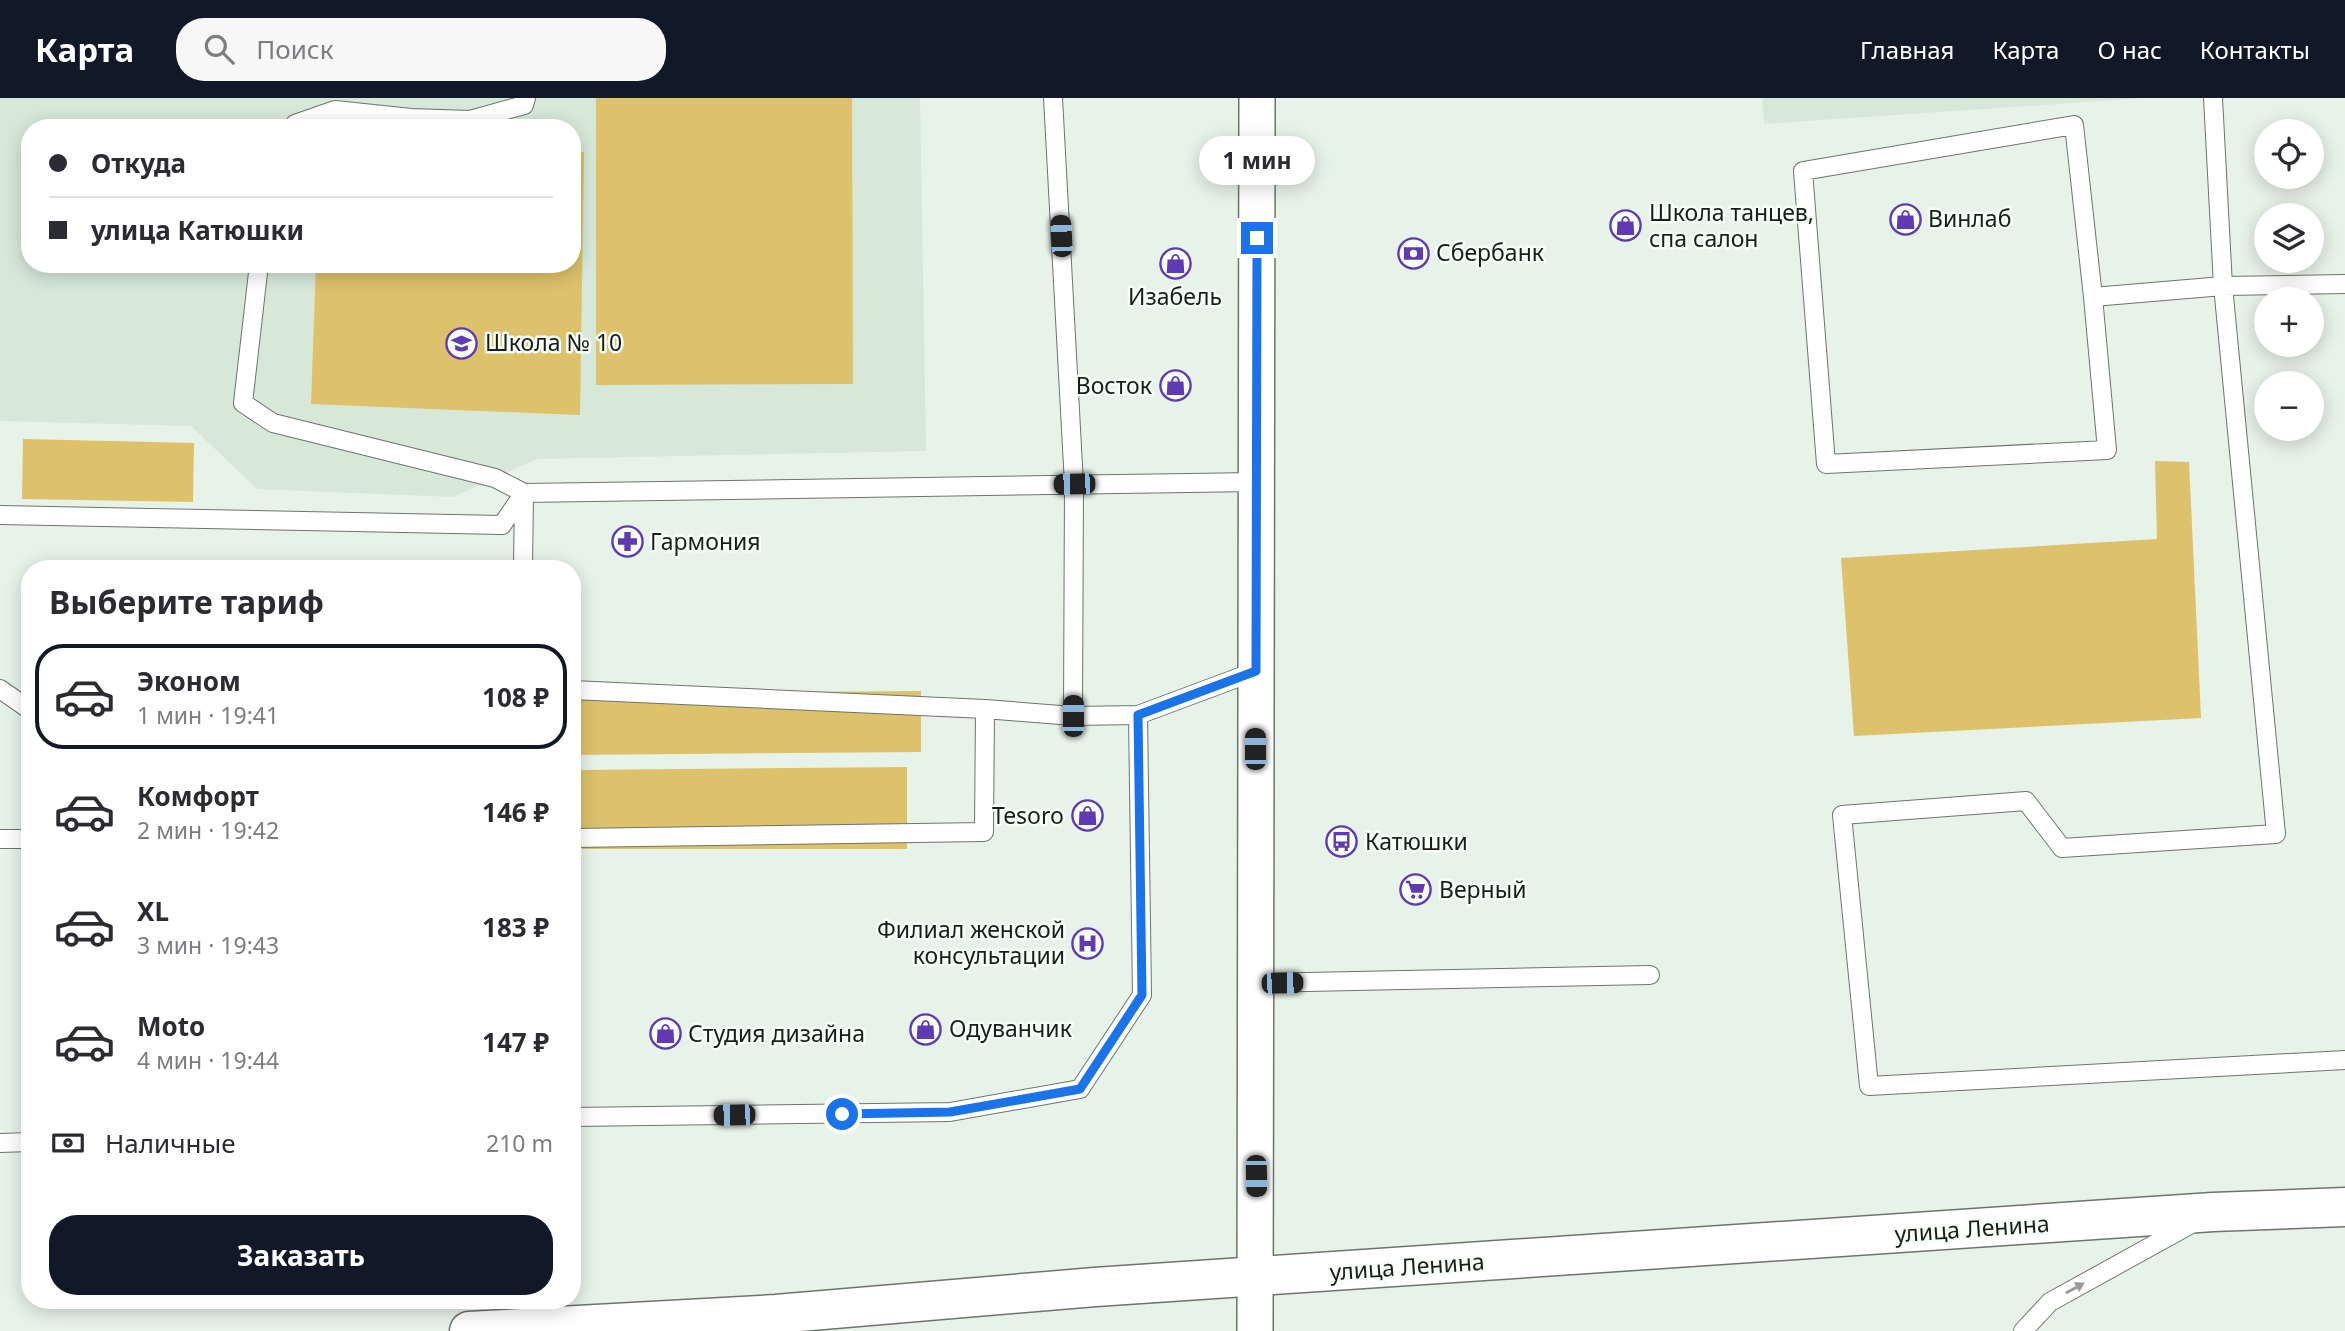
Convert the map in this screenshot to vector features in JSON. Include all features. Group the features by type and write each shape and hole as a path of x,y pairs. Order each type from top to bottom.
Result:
{"main road":[{"name":"улица Ленина","path":"469,1331 774,1322 1095,1287 2213,1212 2345,1207"}],"street":[{"path":"1255,1331 1257,98"}],"lane":[{"path":"474,119 524,105 526,98"},
{"path":"1054,98 1074,484 1073,716"},
{"path":"2213,98 2223,286 2276,834 2062,848 2026,801 1842,815 1869,1086 2345,1060"},
{"path":"309,119 335,110 440,119"},
{"path":"2074,125 2093,297 2107,450 1826,464 1804,171 2074,125"},
{"path":"258,273 243,403 273,424 495,478 524,493 1256,482"},
{"path":"2093,297 2223,286 2345,284"},
{"path":"0,516 502,525 524,493"},
{"path":"523,560 524,493"},
{"path":"581,690 985,709 1073,716 1138,715 1256,671"},
{"path":"0,689 21,704"},
{"path":"581,838 984,832 985,709"},
{"path":"581,1117 950,1112 1080,1089 1142,995 1138,715"},
{"path":"0,839 21,839"},
{"path":"1255,983 1650,975"},
{"path":"0,1143 21,1142"},
{"path":"2023,1331 2050,1302 2213,1212"}],"shaded area":[{"name":"Школа № 10","path":"0,98 920,98 926,451 537,459 453,497 257,489 191,426 0,421"},
{"path":"596,98 852,98 853,384 596,385"},
{"path":"1762,98 2144,98 1764,124"},
{"path":"581,152 584,152 580,415 311,404 316,273 581,273"},
{"path":"23,439 194,443 193,502 22,499"},
{"path":"2155,461 2189,462 2201,718 1854,736 1841,558 2157,539"},
{"path":"921,691 921,752 581,755 581,694"},
{"path":"907,767 907,849 582,849 581,770"}],"place":[{"name":"Винлаб","path":"1905,219"},
{"name":"Школа танцев, спа салон","path":"1626,226"},
{"name":"Сбербанк","path":"1413,253"},
{"name":"Изабель","path":"1175,263"},
{"name":"Школа № 10","path":"462,343"},
{"name":"Восток","path":"1175,386"},
{"name":"Гармония","path":"627,542"},
{"name":"Tesoro","path":"1087,816"},
{"name":"Катюшки","path":"1342,842"},
{"name":"Верный","path":"1416,890"},
{"name":"Филиал женской консультации","path":"1088,943"},
{"name":"Одуванчик","path":"926,1029"},
{"name":"Студия дизайна","path":"665,1034"}],"route":[{"path":"842,1114 950,1112 1080,1089 1142,995 1138,715 1256,671 1257,238"}]}
